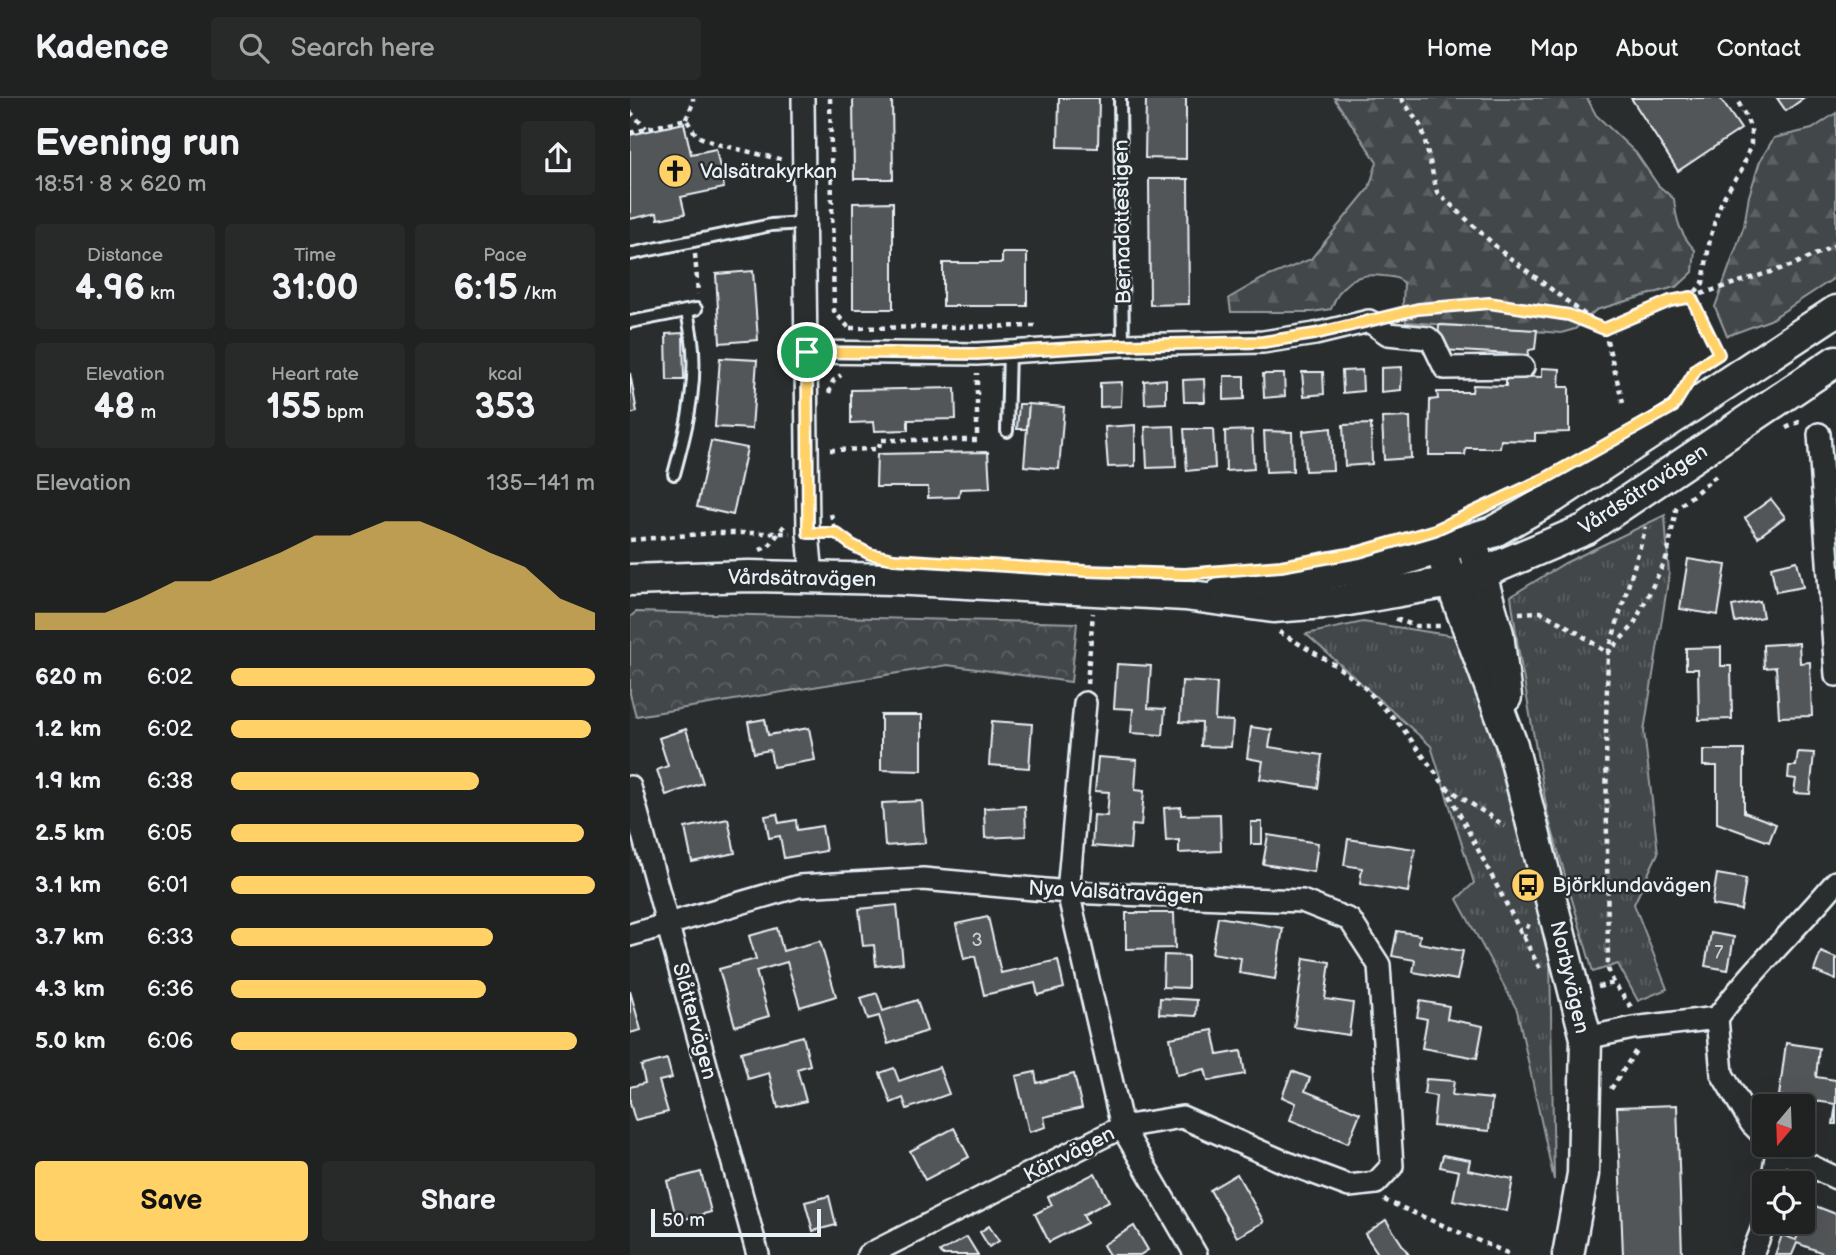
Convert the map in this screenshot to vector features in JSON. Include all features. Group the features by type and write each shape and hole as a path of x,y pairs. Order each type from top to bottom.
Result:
{"main road":[{"name":"Vårdsätravägen","path":"1185,595 1393,563 1493,532 1554,497 1836,311"},
{"name":"Vårdsätravägen","path":"630,580 812,576 1185,595 1273,607 1337,602 1451,582 1480,574 1586,529 1836,361"},
{"name":"Norbyvägen","path":"1471,541 1498,634 1512,745"},
{"name":"Norbyvägen","path":"1441,550 1512,745 1586,1038 1583,1174 1568,1255"}],"street":[{"path":"803,98 808,533 812,576"},
{"path":"807,352 977,354 1123,345 1263,342 1315,334 1369,321 1388,334 1427,338 1433,343 1445,369 1523,367"},
{"path":"1819,434 1836,675"},
{"path":"1086,702 1068,892 1122,1128 1196,1255"},
{"name":"Slåttervägen","path":"630,787 758,1255"},
{"name":"Nya Valsätravägen","path":"630,934 799,886 923,879 1068,892 1302,901 1350,920 1379,965 1392,1166 1376,1183 1349,1186"},
{"path":"1752,1124 1722,1074 1717,1018 1742,983 1836,882"},
{"path":"1586,1038 1633,1028 1717,1018"},
{"name":"Kärrvägen","path":"868,1255 1122,1128 1182,1117 1282,1161 1349,1186"},
{"path":"1796,1157 1836,1178"},
{"path":"1752,1255 1760,1234"}],"lane":[{"name":"Bernadottestigen","path":"1120,98 1123,345"},
{"path":"630,254 658,253 771,225 805,223"},
{"path":"630,322 683,308 693,349 692,383 690,409 674,474"},
{"path":"1007,431 1009,350"}],"path":[{"path":"686,119 693,103 692,98"},
{"path":"827,398 833,381 853,364 854,341 850,328 834,311 830,98"},
{"path":"1401,98 1422,128 1437,192 1502,252 1604,329 1624,407"},
{"path":"1691,297 1703,283 1718,209 1742,169 1751,144 1748,120 1735,98"},
{"path":"630,112 647,129"},
{"path":"630,133 686,119"},
{"path":"686,119 697,136 717,144 783,160"},
{"path":"1369,321 1418,309 1489,303 1569,315 1604,329 1670,301 1793,265 1836,245"},
{"path":"683,308 699,302 695,254"},
{"path":"1691,297 1719,354"},
{"path":"1691,377 1697,368 1730,349"},
{"path":"830,450 879,449 880,439 977,440 977,366"},
{"path":"829,437 830,463"},
{"path":"1608,653 1633,626 1667,557 1676,509 1724,470"},
{"path":"831,503 831,516 836,533 870,554"},
{"path":"1605,1097 1638,1048 1631,1007 1614,983 1608,969 1606,722 1608,653 1646,527"},
{"path":"630,540 714,533 836,533"},
{"path":"1086,702 1093,611"},
{"path":"1278,631 1335,665 1363,686 1401,726 1445,786 1542,973"},
{"path":"1445,786 1506,827"},
{"path":"1349,1186 1512,1255"}],"green space":[{"path":"1334,98 1587,98 1596,115 1636,153 1658,185 1674,199 1680,226 1695,250 1693,272 1678,286 1596,310 1575,329 1561,333 1406,322 1404,283 1395,278 1373,275 1350,281 1339,292 1331,309 1312,312 1231,312 1229,298 1262,279 1311,259 1369,188 1377,162"},
{"path":"1836,113 1836,277 1770,320 1727,336 1715,307 1744,226 1749,196 1760,161 1774,138 1812,129"},
{"path":"1665,515 1669,575 1644,731 1658,853 1634,904 1667,989 1638,1001 1618,964 1593,972 1548,816 1511,596 1565,563"},
{"path":"636,612 1077,623 1071,682 947,665 636,716 630,694 630,617"},
{"path":"1363,622 1461,637 1469,648 1550,958 1554,1180 1517,1010 1457,899 1474,883 1431,746 1306,634"}],"building":[{"path":"853,98 892,98 893,179 854,179"},
{"path":"1059,98 1099,98 1098,148 1058,147"},
{"path":"1146,98 1186,98 1186,159 1145,158"},
{"path":"1631,98 1720,98 1741,129 1678,171"},
{"path":"1777,98 1804,98 1786,111"},
{"name":"Valsätrakyrkan","path":"684,123 691,154 716,149 724,188 681,197 685,214 658,219 657,213 630,219 630,135"},
{"path":"1149,179 1188,179 1189,304 1150,305"},
{"path":"893,202 893,309 853,309 853,203"},
{"path":"1002,253 1027,253 1027,306 943,306 943,263 1002,263"},
{"path":"753,271 758,340 720,343 716,274"},
{"path":"1439,325 1537,330 1535,349 1529,350 1528,355 1442,350 1443,340 1438,340"},
{"path":"683,333 684,380 667,380 666,334"},
{"path":"720,358 757,360 752,429 715,427"},
{"path":"1402,367 1401,390 1381,392 1381,368"},
{"path":"1542,368 1560,369 1559,387 1569,387 1569,432 1535,433 1535,441 1501,440 1500,448 1466,448 1465,455 1429,455 1430,400 1438,399 1437,392 1472,392 1473,385 1506,386 1506,376 1542,377"},
{"path":"1362,370 1363,391 1343,393 1342,371"},
{"path":"1302,372 1323,372 1324,394 1304,396"},
{"path":"630,373 637,412 630,414"},
{"path":"1263,374 1284,374 1285,396 1264,398"},
{"path":"1224,376 1244,376 1244,399 1224,400"},
{"path":"1166,379 1166,403 1145,404 1144,381"},
{"path":"1204,379 1205,402 1184,402 1183,380"},
{"path":"1122,382 1121,406 1100,407 1100,383"},
{"path":"955,388 956,419 908,420 908,430 875,431 874,422 851,423 851,390"},
{"path":"1019,404 1029,404 1027,429 1017,429"},
{"path":"1029,404 1064,407 1059,469 1024,466"},
{"path":"1410,417 1411,458 1384,460 1382,418"},
{"path":"1371,424 1372,464 1345,466 1343,425"},
{"path":"1135,425 1135,466 1108,467 1105,427"},
{"path":"1174,426 1176,467 1147,468 1145,427"},
{"path":"1331,428 1333,470 1305,471 1303,431"},
{"path":"1184,429 1213,429 1215,468 1187,471"},
{"path":"1252,430 1254,469 1226,471 1225,431"},
{"path":"1264,431 1292,432 1293,471 1266,472"},
{"path":"711,441 747,448 733,515 697,507"},
{"path":"988,452 990,488 960,489 959,497 928,498 928,487 876,487 877,454"},
{"path":"1771,499 1785,517 1758,537 1745,518"},
{"path":"1688,559 1726,565 1718,615 1680,609"},
{"path":"1797,561 1803,587 1776,592 1771,567"},
{"path":"1760,601 1763,617 1735,622 1732,606"},
{"path":"1799,643 1800,663 1810,662 1812,716 1779,717 1776,667 1764,668 1763,645"},
{"path":"1721,647 1721,666 1731,666 1732,719 1699,720 1698,669 1686,669 1686,648"},
{"path":"1117,664 1151,666 1148,708 1165,709 1163,735 1131,733 1133,709 1114,708"},
{"path":"1182,681 1217,683 1215,720 1233,721 1231,747 1201,746 1202,723 1180,722"},
{"path":"881,715 922,715 922,771 881,770"},
{"path":"765,719 768,735 809,728 815,760 773,767 770,750 754,753 748,722"},
{"path":"992,721 1032,724 1029,768 989,765"},
{"path":"1251,727 1272,730 1269,747 1322,755 1318,788 1260,779 1263,761 1247,758"},
{"path":"686,729 703,783 666,795 657,770 668,766 659,738"},
{"path":"1703,750 1744,750 1744,812 1776,824 1769,842 1717,823 1717,766 1703,766"},
{"path":"1798,752 1814,753 1810,794 1794,793 1796,779 1788,778 1789,766 1796,766"},
{"path":"1098,757 1137,760 1135,790 1144,791 1141,826 1132,825 1130,849 1092,846 1094,815 1107,816 1109,792 1095,791"},
{"path":"922,801 925,843 885,846 882,803"},
{"path":"1025,806 1026,836 985,838 984,808"},
{"path":"1181,807 1181,815 1220,814 1221,851 1179,853 1179,840 1166,841 1164,808"},
{"path":"777,814 779,823 796,820 797,830 822,826 826,851 784,858 780,836 769,838 765,816"},
{"path":"728,819 735,853 692,862 685,828"},
{"path":"1251,822 1262,822 1262,844 1251,844"},
{"path":"1268,835 1318,843 1314,872 1263,864"},
{"path":"1348,839 1415,849 1408,892 1360,884 1362,868 1344,865"},
{"path":"1717,874 1746,879 1741,910 1712,905"},
{"path":"897,905 903,963 876,966 874,945 863,946 859,909"},
{"path":"1126,913 1174,913 1175,948 1126,949"},
{"path":"988,917 1001,973 1058,960 1064,988 1038,995 1035,983 984,995 975,956 964,959 956,924"},
{"path":"1218,917 1283,928 1275,979 1239,973 1241,958 1212,953"},
{"path":"777,928 783,951 820,941 836,996 800,1007 787,962 756,971 769,1016 735,1026 719,969 756,959 749,936"},
{"path":"1397,931 1420,935 1419,943 1463,951 1457,980 1413,972 1415,960 1392,956"},
{"path":"1711,933 1734,937 1728,970 1705,966"},
{"path":"1821,952 1836,958 1836,980 1814,971"},
{"path":"1164,955 1188,956 1188,988 1163,987"},
{"path":"1304,958 1330,962 1325,999 1353,1003 1349,1035 1294,1027"},
{"path":"630,991 641,1030 630,1033"},
{"path":"877,993 883,1011 917,1000 927,1031 888,1044 879,1016 868,1019 861,998"},
{"path":"1160,998 1197,1000 1196,1016 1159,1014"},
{"path":"1420,1001 1449,1006 1447,1019 1483,1026 1477,1058 1422,1048 1427,1019 1417,1017"},
{"path":"1213,1030 1218,1055 1241,1051 1245,1074 1208,1081 1205,1069 1177,1075 1170,1038"},
{"path":"803,1036 810,1065 797,1069 806,1101 778,1108 769,1073 748,1079 741,1052"},
{"path":"1786,1043 1819,1048 1816,1077 1836,1080 1836,1104 1815,1101 1815,1094 1779,1094"},
{"path":"667,1059 672,1078 659,1081 668,1112 635,1120 630,1103 630,1087 645,1083 641,1066"},
{"path":"939,1067 949,1094 907,1109 903,1098 891,1103 880,1073 894,1068 899,1081"},
{"path":"1292,1071 1310,1078 1305,1091 1360,1113 1348,1143 1290,1120 1296,1103 1282,1097"},
{"path":"1035,1072 1037,1083 1074,1074 1082,1108 1044,1117 1046,1127 1029,1132 1016,1076"},
{"path":"1426,1079 1454,1081 1452,1095 1492,1099 1489,1131 1433,1126 1436,1096 1424,1094"},
{"path":"1677,1105 1682,1255 1623,1255 1617,1107"},
{"path":"954,1128 969,1157 925,1180 910,1151"},
{"path":"1443,1155 1470,1160 1468,1170 1513,1179 1507,1211 1453,1200 1459,1171 1440,1167"},
{"path":"701,1172 711,1212 677,1221 667,1181"},
{"path":"1095,1173 1109,1201 1083,1215 1087,1223 1049,1242 1035,1214 1052,1205 1048,1197"},
{"path":"1237,1174 1264,1222 1237,1237 1210,1190"},
{"path":"829,1196 836,1225 813,1231 805,1202"},
{"path":"1815,1206 1836,1214 1836,1255 1828,1255 1797,1243 1792,1255 1775,1255 1782,1235 1796,1240 1798,1234 1815,1234"},
{"path":"1386,1220 1409,1255 1379,1255 1365,1234"},
{"path":"989,1226 999,1241 989,1247 980,1232"},
{"path":"1134,1226 1148,1250 1140,1255 1109,1255 1103,1245"},
{"path":"967,1237 978,1255 942,1255 940,1252"}],"place":[{"name":"Valsätrakyrkan","path":"675,171"},
{"name":"Björklundavägen","path":"1528,885"}],"route":[{"path":"1691,297 1719,354 1697,368 1673,407 1546,478 1435,530 1359,552 1281,566 1185,574 1085,571 894,559 870,554 836,533 808,533 807,352 977,354 1123,345 1263,342 1315,334 1418,309 1489,303 1569,315 1604,329 1670,301 1691,297"}]}
